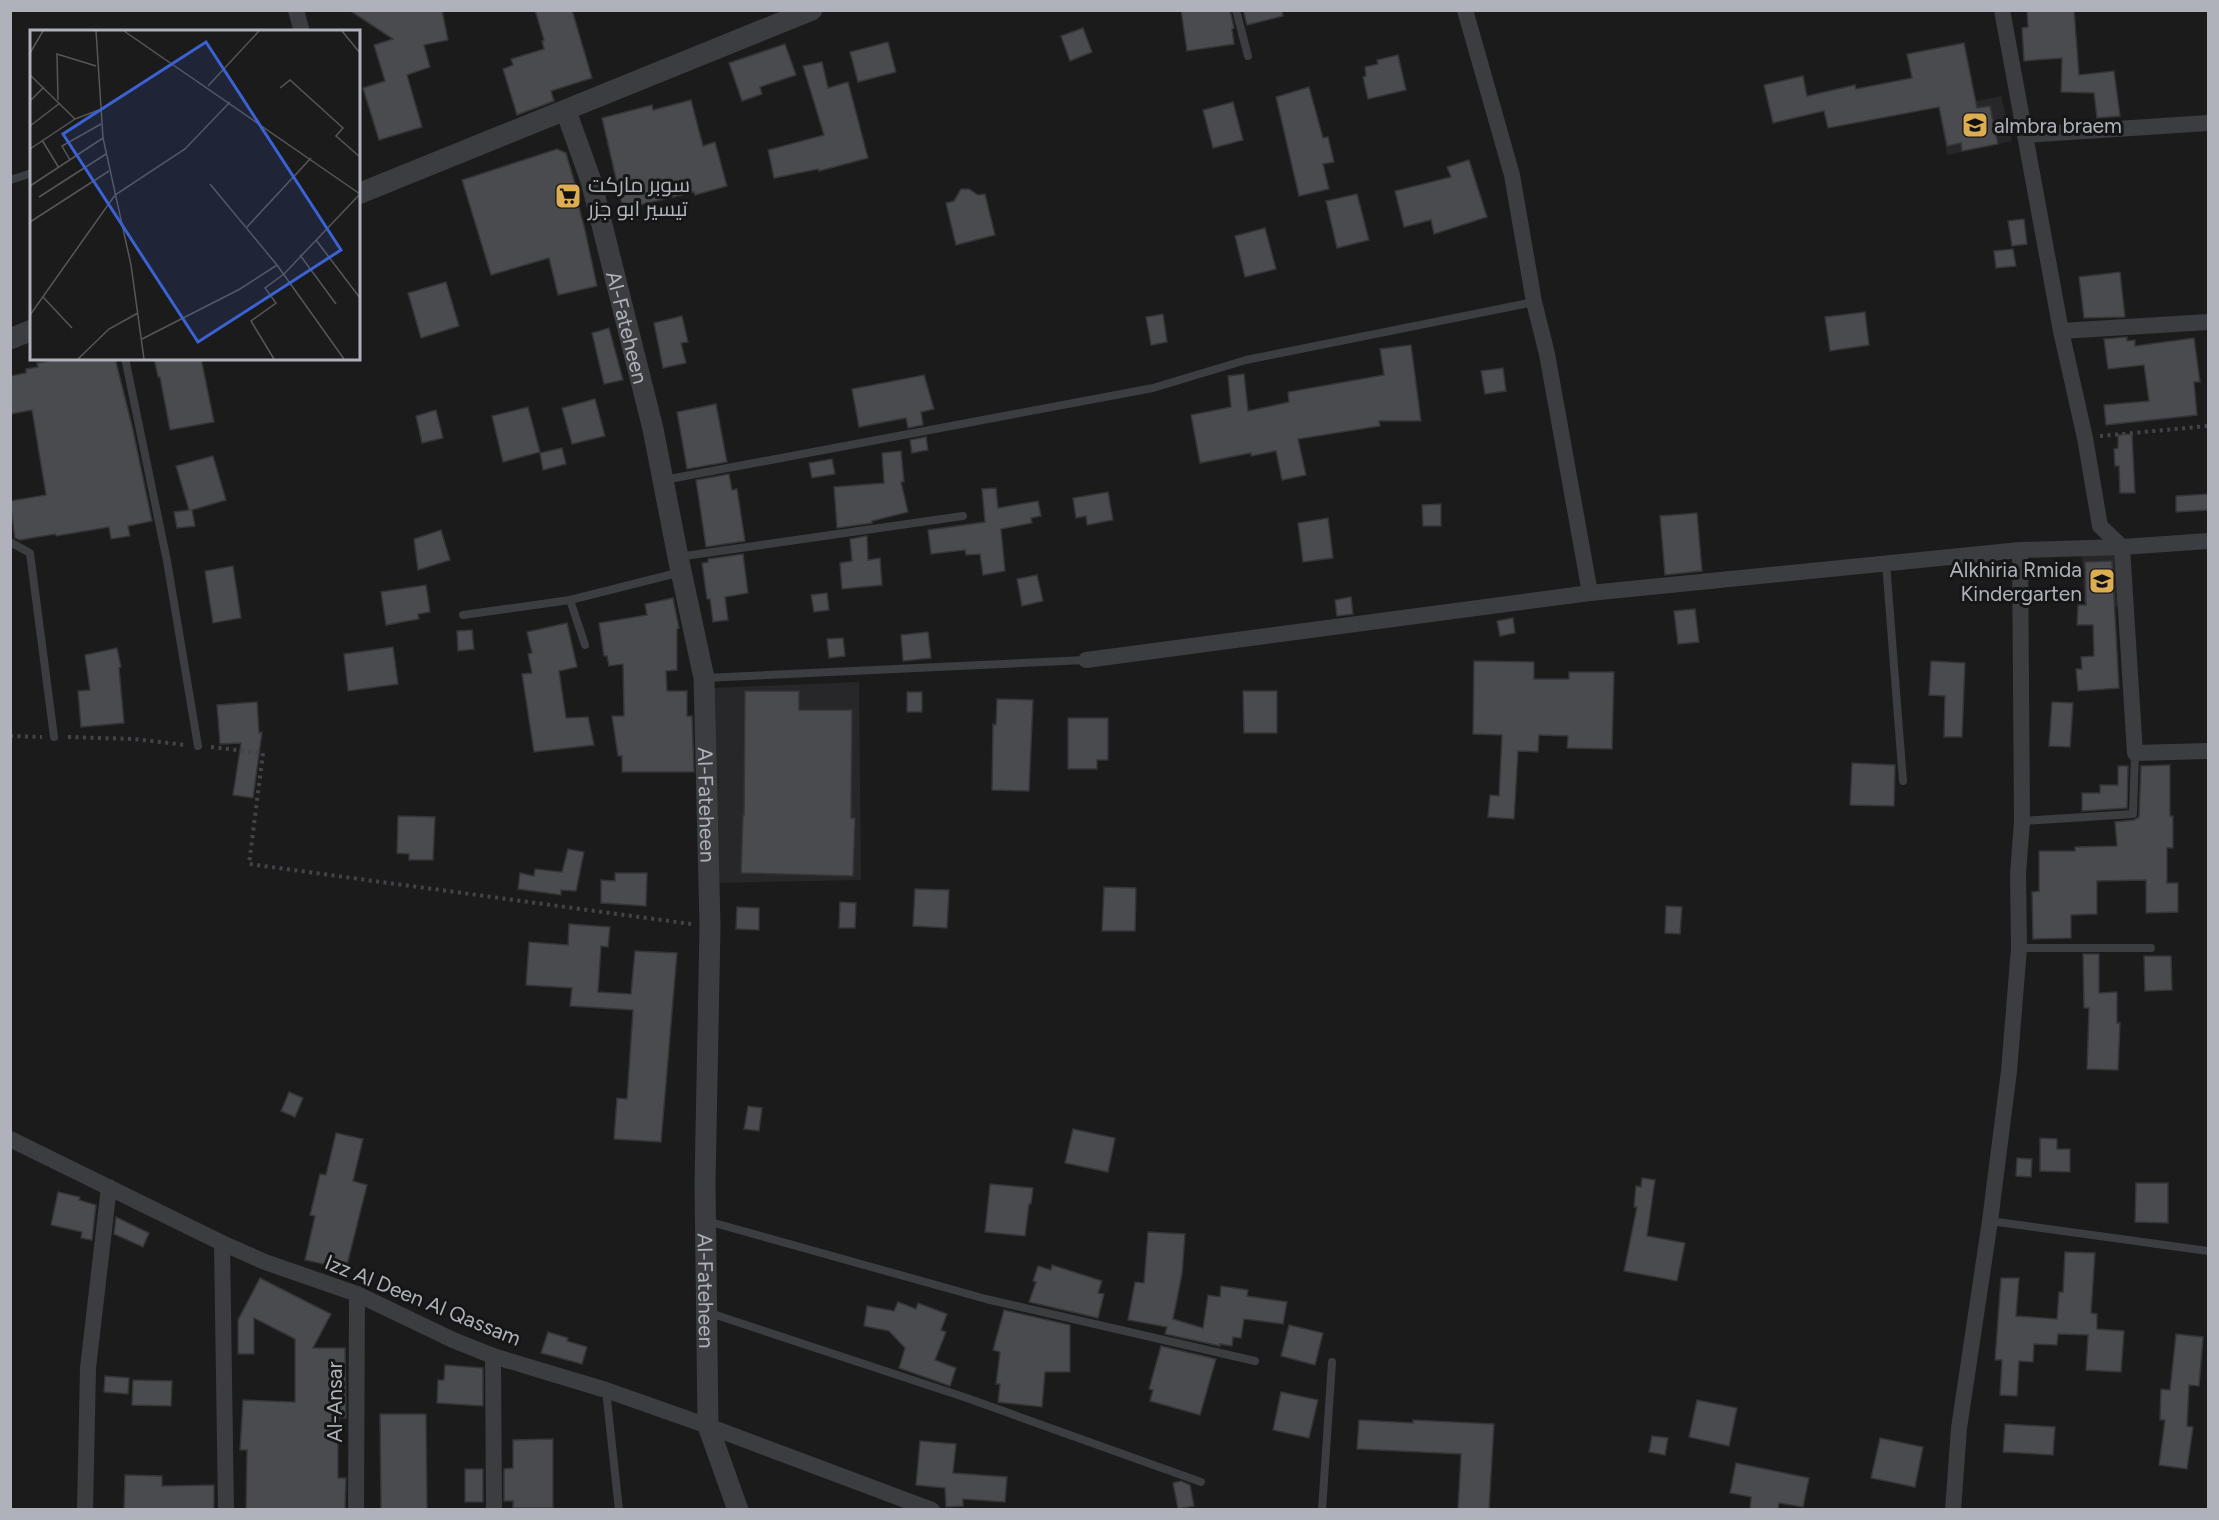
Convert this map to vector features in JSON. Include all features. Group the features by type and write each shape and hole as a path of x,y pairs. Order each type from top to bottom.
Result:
{"street":[{"path":"296,10 301,30"},
{"path":"360,193 812,10"},
{"path":"1465,10 1512,175 1590,593"},
{"path":"2002,10 2061,331 2085,438 2100,526 2122,547 2135,753 2208,751"},
{"name":"Al-Fateheen","path":"566,111 591,182 664,480 704,678 710,926 706,1221 708,1425 738,1509"},
{"path":"2025,135 2208,123"},
{"path":"2061,331 2208,322"},
{"path":"10,339 30,331"},
{"path":"1086,660 1590,593 2020,550 2122,547 2208,541"},
{"path":"1953,1509 1959,1428 1990,1221 2009,1071 2019,948 2018,874 2022,821 2020,550"},
{"name":"Izz Al Deen Al Qassam","path":"10,1139 222,1243 265,1262 357,1294 453,1340 493,1356 606,1390 708,1425 932,1509"},
{"path":"85,1509 88,1368 109,1187"},
{"path":"222,1243 226,1509"},
{"name":"Al-Ansar","path":"356,1509 357,1294"},
{"path":"493,1356 494,1509"}],"lane":[{"path":"1236,10 1248,56"},
{"path":"10,180 30,174"},
{"path":"664,480 1153,388 1246,360 1534,302"},
{"path":"125,360 166,561 198,746"},
{"path":"463,615 570,600 680,564 963,516"},
{"path":"10,542 30,553 54,737"},
{"path":"1886,563 1903,781"},
{"path":"570,600 585,645"},
{"path":"704,678 1086,660"},
{"path":"2022,821 2133,814 2135,753"},
{"path":"2019,948 2151,948"},
{"path":"706,1221 986,1299 1255,1361"},
{"path":"1990,1221 2208,1251"},
{"path":"707,1312 964,1397 1202,1482"},
{"path":"1322,1509 1332,1362"},
{"path":"606,1390 619,1509"}],"path":[{"path":"2085,438 2208,426"},
{"path":"10,736 134,739 263,753 249,864 710,926"}],"shaded area":[{"name":"almbra braem","path":"2001,96 2012,141 1947,155 1939,109"},
{"name":"Alkhiria Rmida Kindergarten","path":"2120,551 2123,607 2094,607 2094,602 2084,602 2082,554"},
{"path":"859,682 861,880 715,883 711,688"}],"building":[{"path":"349,10 442,10 448,40 424,45 430,67 407,75 422,127 379,140 363,88 385,81 374,45 393,39"},
{"path":"535,10 572,10 592,78 551,91 554,101 517,115 503,69 513,65 511,59 544,49 542,41 544,40"},
{"path":"1181,10 1230,10 1234,28 1232,29 1234,44 1187,51"},
{"path":"1243,10 1282,10 1283,16 1247,25"},
{"path":"2027,10 2074,10 2079,75 2114,71 2120,116 2097,118 2094,93 2061,92 2062,58 2024,61 2022,28 2028,27"},
{"path":"1083,28 1092,52 1070,61 1061,36"},
{"path":"888,42 896,72 858,82 850,52"},
{"path":"1964,43 1977,108 1990,106 1998,144 1962,151 1961,143 1947,146 1939,107 1828,128 1824,111 1773,123 1764,85 1803,76 1807,96 1855,85 1856,89 1912,78 1907,54"},
{"path":"785,44 796,75 760,87 762,94 742,101 729,63"},
{"path":"1398,55 1406,90 1368,99 1363,77 1366,76 1365,67 1378,64 1377,60"},
{"path":"822,62 828,88 848,82 868,158 819,171 818,169 774,178 768,150 824,135 803,66"},
{"path":"1309,87 1323,138 1328,137 1334,162 1323,164 1329,189 1299,196 1276,97"},
{"path":"691,100 703,146 715,142 727,186 695,195 694,192 623,209 602,118 652,105 653,110"},
{"path":"1233,102 1243,140 1213,148 1203,110"},
{"path":"557,149 566,153 576,187 574,188 597,286 558,295 549,258 491,275 462,180"},
{"path":"1469,160 1487,217 1434,234 1431,220 1404,227 1395,191 1451,177 1447,167"},
{"path":"961,189 969,189 978,195 985,194 995,235 956,245 946,203 954,201"},
{"path":"1357,194 1369,240 1337,248 1326,201"},
{"path":"2024,219 2027,244 2012,246 2008,221"},
{"path":"1265,228 1276,269 1245,277 1235,236"},
{"path":"2013,249 2016,266 1996,268 1994,251"},
{"path":"2120,272 2125,317 2084,318 2079,277"},
{"path":"446,282 459,326 421,338 408,293"},
{"path":"1865,312 1869,345 1830,351 1825,317"},
{"path":"1163,314 1167,342 1151,345 1146,317"},
{"path":"682,316 688,342 681,343 686,363 663,368 654,323"},
{"path":"609,328 623,380 604,384 592,333"},
{"path":"2127,337 2127,341 2135,340 2135,346 2194,338 2200,382 2194,382 2197,415 2106,425 2104,405 2149,401 2144,365 2108,369 2104,339"},
{"path":"1411,345 1421,421 1379,421 1380,426 1298,439 1306,475 1282,480 1276,451 1251,456 1251,453 1200,463 1191,415 1231,407 1228,376 1244,374 1248,411 1289,402 1288,392 1384,375 1380,349"},
{"path":"116,360 152,521 128,526 130,536 111,539 109,527 56,536 55,534 20,540 15,538 10,501 46,495 32,410 10,414 10,376 26,373 26,369 38,367 37,363"},
{"path":"154,360 201,360 214,422 170,430 160,377 158,377"},
{"path":"1503,368 1506,391 1485,394 1481,371"},
{"path":"924,375 934,409 921,412 923,425 908,428 906,418 859,427 852,389"},
{"path":"595,399 605,436 572,444 562,408"},
{"path":"716,404 727,462 687,469 677,412"},
{"path":"528,407 540,452 503,462 492,416"},
{"path":"436,410 443,438 422,443 416,416"},
{"path":"2132,434 2135,493 2120,493 2119,466 2115,466 2114,449 2118,448 2118,435"},
{"path":"926,437 928,450 912,453 910,440"},
{"path":"562,448 566,464 543,470 540,453"},
{"path":"901,451 904,482 901,482 908,512 872,521 872,523 837,528 834,487 884,483 882,453"},
{"path":"213,456 226,500 192,510 195,526 177,528 174,512 189,510 176,466"},
{"path":"832,459 835,474 812,478 809,463"},
{"path":"729,474 732,490 737,489 745,541 706,547 696,480"},
{"path":"996,488 998,508 1038,501 1041,516 1031,518 1032,523 1001,529 1005,571 983,575 980,554 966,555 965,550 931,554 928,530 985,522 982,489"},
{"path":"1108,492 1113,520 1087,525 1086,516 1076,518 1073,498"},
{"path":"2208,494 2208,510 2176,512 2176,496"},
{"path":"1441,504 1441,526 1423,526 1422,505"},
{"path":"1697,513 1702,571 1665,575 1660,516"},
{"path":"1328,518 1333,558 1303,562 1298,523"},
{"path":"441,530 450,560 418,570 414,539"},
{"path":"867,536 868,560 880,558 882,585 842,589 840,563 852,561 850,539"},
{"path":"743,554 748,593 725,597 728,620 713,622 702,563 708,562 708,559"},
{"path":"2112,561 2119,688 2078,691 2076,669 2082,669 2081,657 2094,656 2093,625 2077,625 2078,605 2086,605 2085,562"},
{"path":"233,566 241,618 213,623 205,571"},
{"path":"1037,575 1043,601 1022,606 1017,579"},
{"path":"426,585 430,612 418,614 419,619 386,625 381,592"},
{"path":"827,593 829,610 814,612 811,595"},
{"path":"1351,597 1353,614 1337,616 1335,600"},
{"path":"673,598 679,628 677,629 677,670 666,671 667,691 687,691 687,716 692,716 694,772 622,772 622,756 618,756 612,716 624,716 623,664 609,666 607,656 604,656 599,623 647,615 645,604"},
{"path":"1695,609 1699,642 1678,644 1674,611"},
{"path":"1513,618 1515,633 1500,636 1497,621"},
{"path":"567,623 577,667 559,671 566,718 588,717 594,745 534,752 522,674 532,673 528,654 532,653 527,632"},
{"path":"472,630 474,649 458,651 457,631"},
{"path":"928,632 931,658 903,661 901,635"},
{"path":"843,638 845,656 829,658 827,639"},
{"path":"393,647 398,684 348,691 344,654"},
{"path":"117,648 121,667 119,668 124,723 81,727 78,691 90,690 85,655"},
{"path":"1474,661 1534,662 1534,679 1569,679 1569,672 1614,672 1612,749 1567,748 1568,736 1539,735 1538,752 1518,751 1514,819 1488,817 1490,795 1499,796 1502,735 1473,734"},
{"path":"1931,661 1965,663 1962,737 1944,737 1945,696 1929,695"},
{"path":"745,691 799,691 799,710 852,710 851,818 855,818 853,876 741,873"},
{"path":"1243,691 1277,691 1277,733 1244,733"},
{"path":"907,692 922,692 922,712 907,712"},
{"path":"997,699 1033,700 1029,791 992,790 993,724 996,725"},
{"path":"257,702 259,733 262,732 253,798 233,795 241,743 220,744 217,705"},
{"path":"2052,702 2073,703 2070,747 2049,746"},
{"path":"1068,718 1108,718 1108,760 1097,760 1097,769 1068,769"},
{"path":"1852,763 1895,765 1894,806 1850,805"},
{"path":"2170,765 2170,816 2173,816 2173,848 2167,848 2167,883 2178,883 2178,912 2146,913 2146,880 2097,881 2097,914 2071,915 2071,938 2033,939 2032,892 2039,891 2039,851 2075,851 2075,847 2117,846 2115,822 2134,820 2139,817 2141,766"},
{"path":"2118,766 2128,766 2127,808 2082,811 2082,793 2100,793 2100,785 2118,785"},
{"path":"398,816 435,817 433,860 409,860 409,854 397,853"},
{"path":"568,849 584,852 576,891 561,890 561,895 518,889 520,873 534,876 535,869 562,872"},
{"path":"615,873 647,873 646,906 601,903 601,880 615,881"},
{"path":"1104,887 1136,888 1135,931 1102,931"},
{"path":"915,889 949,890 947,928 913,926"},
{"path":"840,902 856,903 855,928 839,928"},
{"path":"1666,906 1682,907 1680,934 1665,933"},
{"path":"737,907 759,908 759,930 736,929"},
{"path":"569,924 610,927 608,947 601,946 598,992 631,994 635,951 677,953 661,1142 614,1139 617,1098 627,1099 633,1010 570,1006 572,988 526,985 529,942 568,945"},
{"path":"2083,954 2099,954 2099,993 2117,992 2117,1023 2120,1023 2118,1070 2087,1069 2089,1008 2084,1008"},
{"path":"2144,956 2171,956 2172,990 2145,991"},
{"path":"289,1092 303,1098 295,1117 281,1111"},
{"path":"748,1106 762,1108 759,1131 744,1129"},
{"path":"1073,1129 1115,1138 1108,1172 1065,1163"},
{"path":"336,1133 363,1139 353,1181 367,1185 346,1269 305,1260 315,1216 310,1215 320,1174 326,1175"},
{"path":"2040,1138 2057,1139 2057,1149 2070,1149 2070,1172 2040,1171"},
{"path":"2017,1158 2032,1159 2031,1177 2016,1176"},
{"path":"1642,1178 1655,1180 1647,1236 1685,1243 1677,1281 1624,1271 1637,1207 1634,1207 1636,1186 1641,1187"},
{"path":"2136,1183 2168,1183 2168,1223 2135,1222"},
{"path":"990,1184 1033,1188 1025,1236 985,1232"},
{"path":"58,1192 80,1197 79,1200 96,1205 92,1240 81,1238 82,1232 51,1225"},
{"path":"116,1217 149,1233 143,1247 114,1234"},
{"path":"1148,1232 1185,1234 1182,1274 1173,1319 1203,1328 1208,1295 1220,1297 1221,1286 1248,1290 1247,1296 1287,1302 1283,1324 1244,1319 1241,1338 1233,1337 1232,1346 1220,1344 1220,1346 1165,1334 1167,1327 1128,1320 1135,1282 1144,1283"},
{"path":"2065,1252 2095,1253 2091,1313 2097,1314 2097,1329 2124,1331 2121,1372 2086,1370 2088,1335 2058,1334 2057,1345 2034,1344 2033,1362 2019,1361 2017,1396 2000,1395 2002,1360 1995,1360 2001,1278 2019,1278 2016,1316 2057,1319 2059,1292 2063,1292"},
{"path":"1052,1265 1102,1281 1098,1293 1104,1294 1098,1318 1029,1302 1036,1282 1033,1281 1038,1266 1051,1270"},
{"path":"260,1278 331,1314 313,1348 345,1348 346,1418 339,1418 338,1478 346,1478 345,1509 246,1509 247,1450 240,1450 243,1400 295,1402 295,1339 254,1318 254,1354 238,1354 238,1320"},
{"path":"898,1302 916,1309 918,1303 947,1314 941,1330 946,1332 935,1360 956,1368 950,1386 899,1368 905,1348 889,1331 864,1326 867,1306 894,1311"},
{"path":"1004,1310 1070,1325 1070,1372 1045,1372 1042,1407 998,1402 1000,1384 996,1384 1000,1352 993,1350"},
{"path":"1289,1325 1323,1333 1315,1365 1281,1356"},
{"path":"548,1332 587,1347 582,1364 541,1353"},
{"path":"2176,1334 2203,1337 2199,1386 2189,1385 2187,1426 2193,1427 2187,1469 2159,1465 2165,1420 2160,1420 2161,1389 2170,1390"},
{"path":"1161,1346 1216,1359 1200,1415 1150,1401 1153,1390 1149,1389"},
{"path":"445,1365 483,1368 483,1406 437,1403 438,1380 444,1380"},
{"path":"105,1376 129,1378 128,1394 104,1392"},
{"path":"133,1380 172,1381 171,1406 132,1405"},
{"path":"1281,1392 1318,1400 1309,1438 1273,1430"},
{"path":"1697,1400 1737,1408 1729,1446 1689,1437"},
{"path":"380,1414 426,1414 427,1509 381,1509"},
{"path":"1359,1420 1494,1424 1489,1509 1458,1509 1461,1454 1357,1449"},
{"path":"2005,1424 2055,1427 2053,1455 2003,1452"},
{"path":"1652,1436 1668,1438 1665,1455 1649,1452"},
{"path":"1880,1438 1923,1447 1915,1487 1871,1478"},
{"path":"553,1439 553,1508 513,1508 513,1501 504,1501 504,1469 513,1468 513,1440"},
{"path":"920,1441 956,1444 953,1473 1007,1477 1005,1502 963,1499 963,1506 946,1507 945,1488 916,1485"},
{"path":"1736,1463 1809,1478 1803,1507 1779,1503 1778,1509 1750,1509 1751,1497 1730,1493"},
{"path":"465,1469 483,1469 483,1502 465,1502"},
{"path":"125,1475 162,1476 162,1486 214,1485 214,1509 124,1509"},
{"path":"1181,1481 1190,1485 1194,1506 1178,1509 1173,1483"}],"place":[{"name":"almbra braem","path":"1975,125"},
{"name":"سوبر ماركت تيسير ابو جزر","path":"568,196"},
{"name":"Alkhiria Rmida Kindergarten","path":"2102,581"}]}
